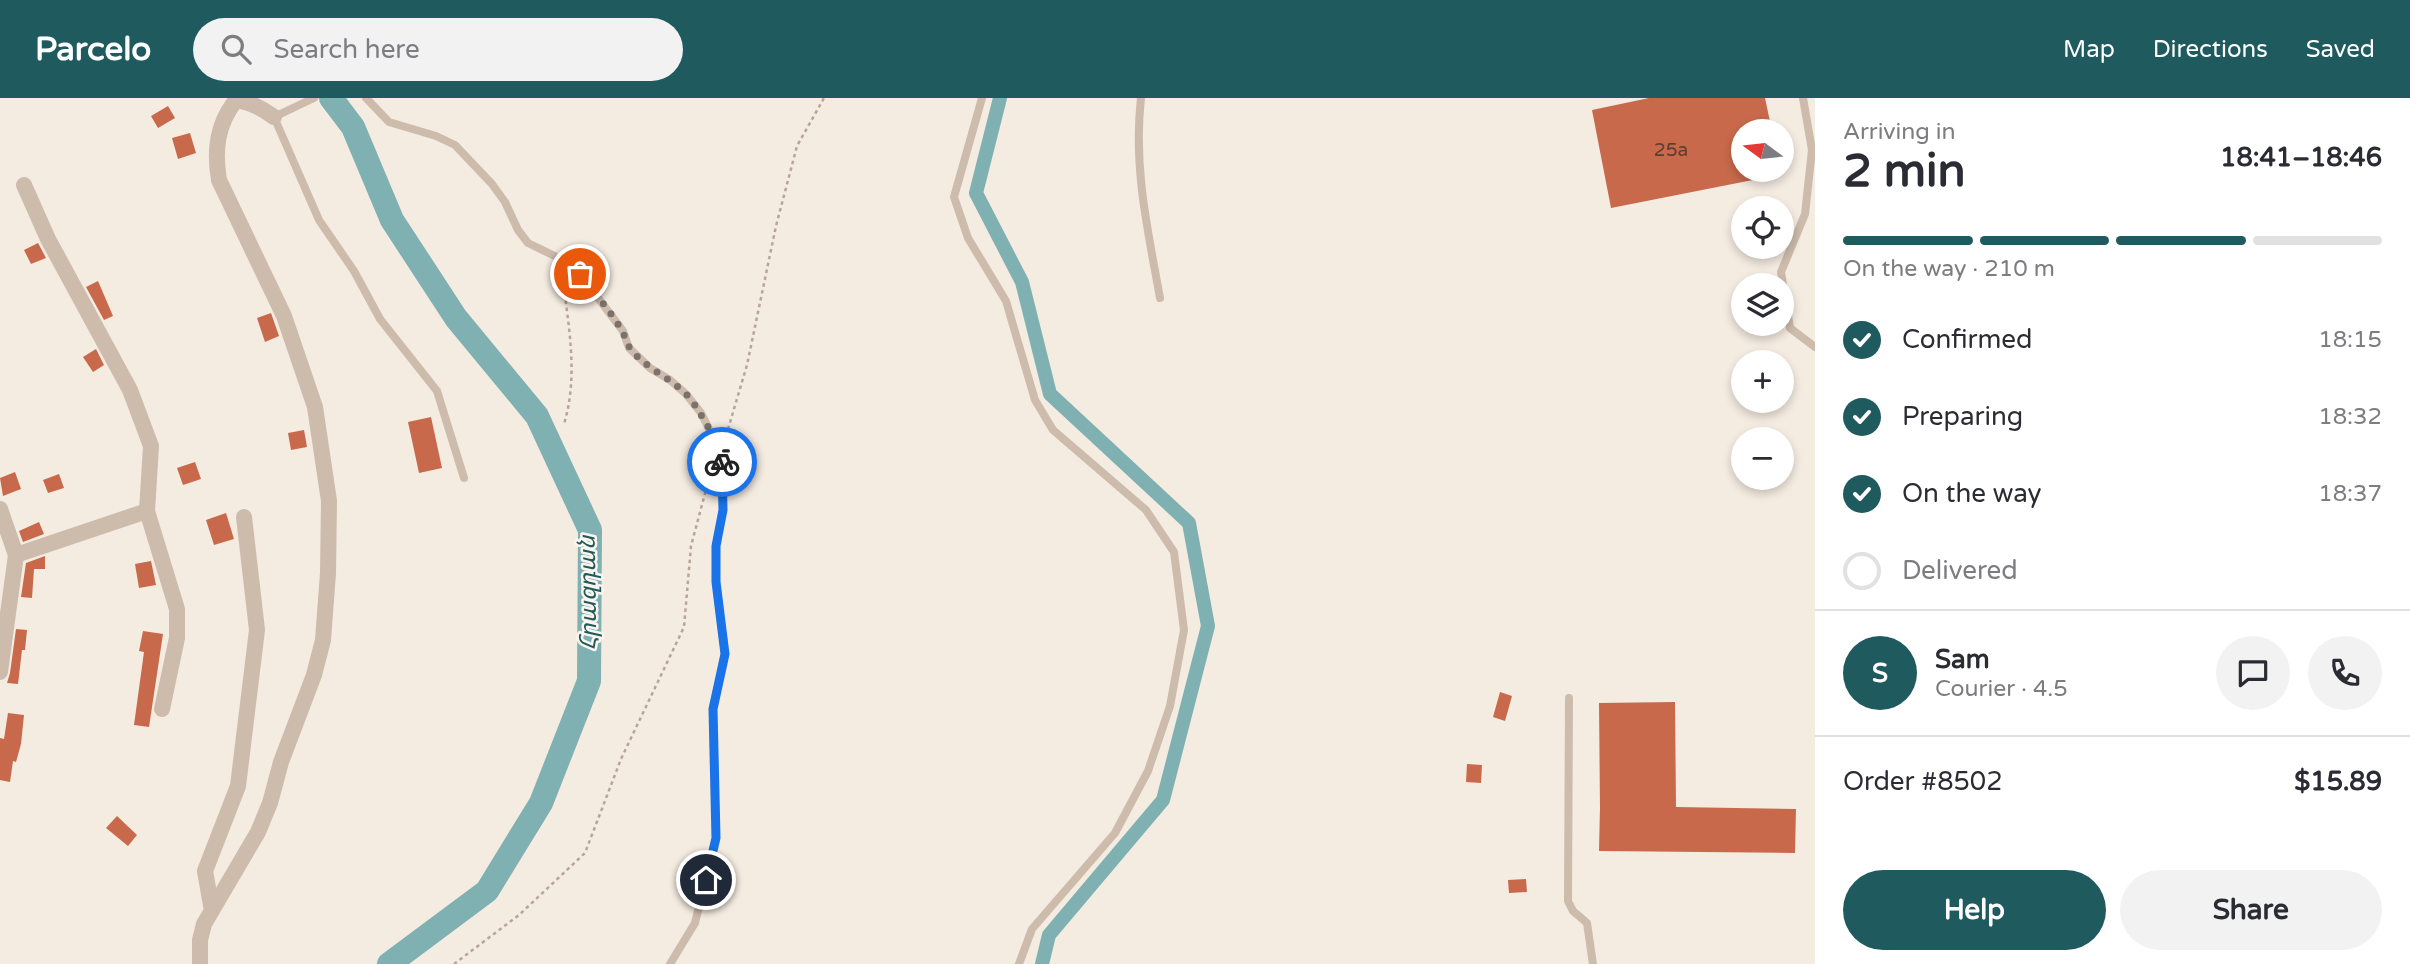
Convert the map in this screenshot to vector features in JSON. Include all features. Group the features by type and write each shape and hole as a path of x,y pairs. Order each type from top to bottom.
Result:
{"street":[{"path":"200,964 200,940 204,924 258,832 314,675 323,640 328,573 329,501 315,407 284,316 219,180 216,161 216,143 235,99 261,108 274,117"},
{"path":"24,185 48,239 130,390 151,446 147,511 177,609 177,639 162,709"},
{"path":"0,509 16,555 0,672"},
{"path":"16,555 147,511"},
{"path":"212,911 205,871 238,786 257,629 244,517"}],"lane":[{"path":"314,98 274,117 319,220 354,271 380,319 437,391 464,478"},
{"path":"366,98 396,126 436,136 454,145 492,184 528,243 561,259 580,274 623,331 629,348 650,368 686,394 701,413 713,437 722,444 723,510 716,546 716,582 725,654 713,709 716,838 695,923 670,964"},
{"path":"982,98 954,197 968,238 1006,301 1035,400 1053,430 1146,510 1174,552 1184,630 1170,706 1148,771 1115,833 1032,929 1018,964"},
{"path":"1141,98 1140,188 1160,299"},
{"path":"1803,98 1812,150 1805,214 1781,272 1790,328 1815,347"},
{"path":"1569,698 1568,901 1573,911 1587,923 1593,964"}],"path":[{"path":"722,444 732,421 747,365 776,226 797,146 824,98"},
{"path":"561,259 572,374 571,401 564,424"},
{"path":"454,964 519,915 585,853 621,760 684,628 691,546 713,468"}],"building":[{"path":"1649,98 1765,98 1769,119 1731,119 1731,182 1743,182 1611,208 1592,110"},
{"path":"168,106 175,118 158,128 151,116"},
{"path":"190,133 196,153 178,159 172,138"},
{"path":"38,243 46,258 31,264 24,250"},
{"path":"98,281 113,316 104,320 86,287"},
{"path":"271,313 279,336 265,342 257,318"},
{"path":"96,349 104,365 93,372 83,357"},
{"path":"431,417 442,468 419,473 408,422"},
{"path":"304,430 307,447 291,450 288,433"},
{"path":"195,462 201,479 183,485 177,468"},
{"path":"15,472 21,489 3,496 0,478"},
{"path":"59,474 64,488 48,493 43,480"},
{"path":"226,513 234,539 214,545 206,520"},
{"path":"39,522 44,534 23,542 19,531"},
{"path":"45,556 45,569 34,569 32,598 21,597 26,563"},
{"path":"151,561 156,585 139,588 135,564"},
{"path":"16,629 27,630 18,684 7,683"},
{"path":"143,631 163,634 149,727 134,725 144,652 139,651"},
{"path":"1500,692 1512,696 1505,721 1493,717"},
{"path":"1675,702 1676,807 1796,809 1795,853 1599,851 1599,703"},
{"path":"8,713 24,715 21,744 16,762 13,761 10,782 0,780 0,738 4,739"},
{"path":"1467,764 1482,765 1481,783 1466,782"},
{"path":"117,816 137,835 128,846 106,828"},
{"path":"1526,879 1527,892 1509,893 1508,880"}],"waterway":[{"name":"Հրազդան","path":"331,98 353,127 392,220 456,318 537,416 590,530 589,681 541,803 487,891 389,964"},
{"path":"1000,98 976,193 1022,282 1050,394 1189,523 1208,626 1163,800 1049,935 1042,964"}],"way so far":[{"path":"580,274 623,331 629,348 650,368 686,394 701,413 713,437 722,444 722,462"}],"route":[{"path":"706,880 716,838 713,709 725,654 716,582 716,546 723,510 722,462"}]}
